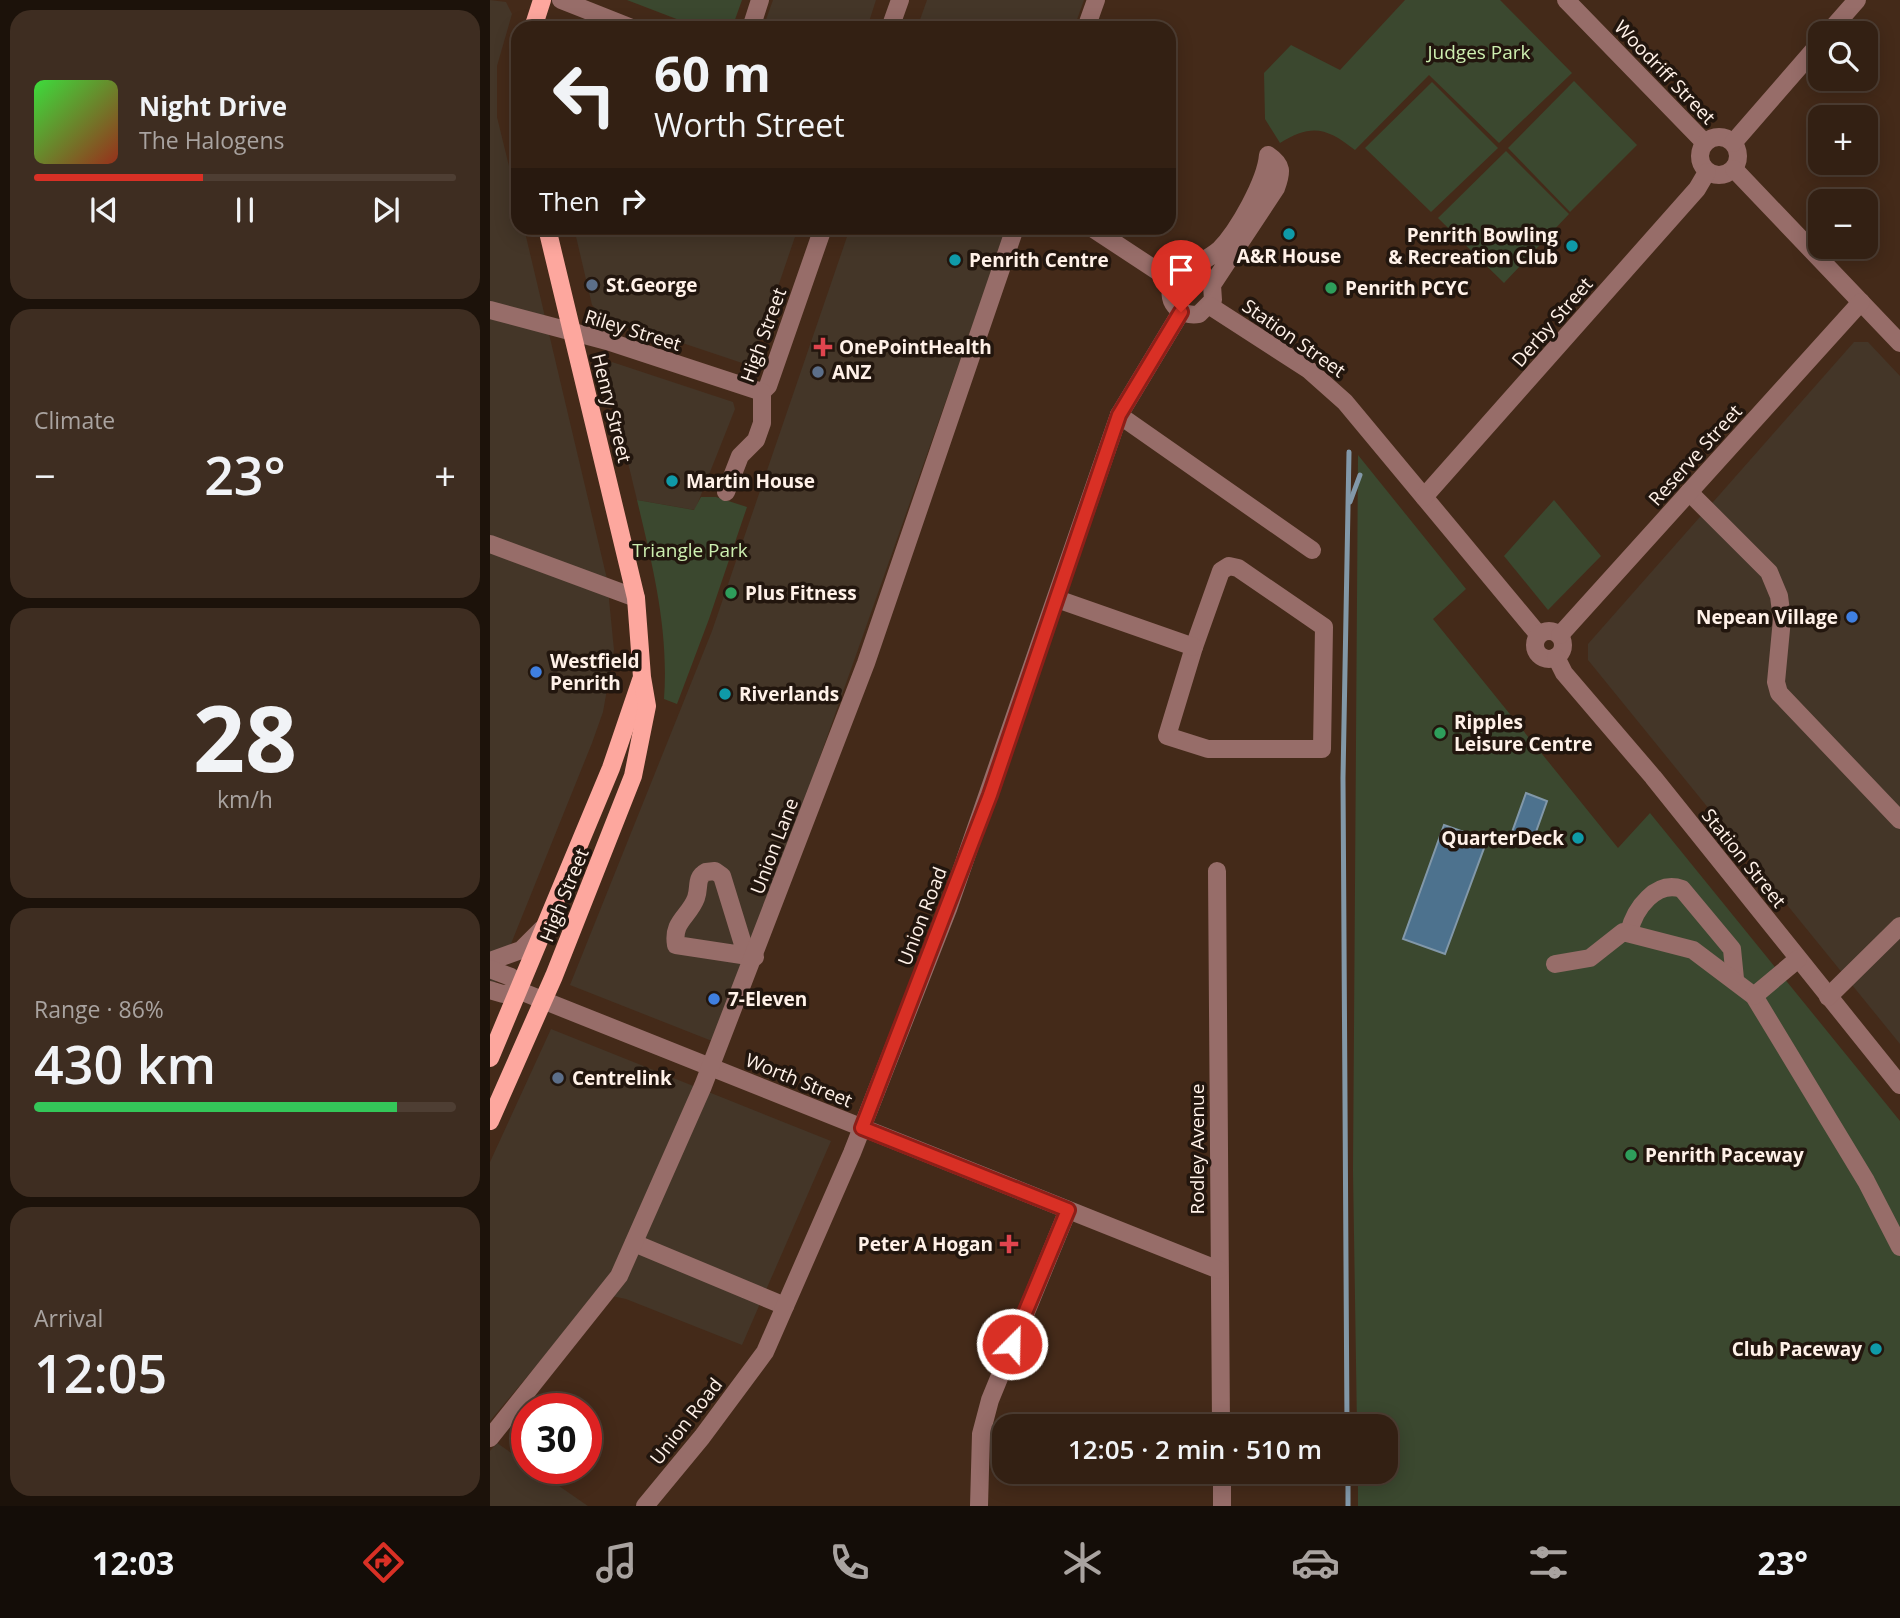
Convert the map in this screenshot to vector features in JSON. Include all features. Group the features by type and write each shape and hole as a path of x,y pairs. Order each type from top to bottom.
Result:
{"main road":[{"path":"535,21 542,0"},
{"name":"Henry Street","path":"549,235 636,598"},
{"name":"High Street","path":"490,1121 544,1001 633,776 641,748 647,706 636,598"},
{"name":"High Street","path":"490,1058 550,921 611,768 642,677"}],"street":[{"path":"561,0 614,21"},
{"path":"753,21 760,0"},
{"path":"892,21 900,0"},
{"path":"1088,21 1096,0"},
{"name":"Woodriff Street","path":"1566,0 1705,143"},
{"path":"1839,21 1857,0"},
{"path":"1733,144 1808,57"},
{"path":"1719,137 1733,144 1738,154 1734,169 1723,176 1707,172 1699,159 1705,143 1719,137"},
{"path":"1268,155 1278,161 1282,172 1276,188 1212,285 1210,306 1193,315 1181,312 1172,302 1180,277 1220,249 1261,186 1268,155"},
{"path":"1734,169 1900,343"},
{"name":"Derby Street","path":"1424,497 1688,199 1707,172"},
{"name":"High Street","path":"726,492 740,456 756,440 762,423 762,392 768,386 821,235"},
{"name":"Union Lane","path":"490,1438 609,1291 634,1243 711,1068 750,956 866,663 1013,235"},
{"path":"1105,235 1180,277 1199,273 1212,285"},
{"name":"Reserve Street","path":"1560,635 1861,302"},
{"name":"Station Street","path":"1210,306 1328,384 1538,634"},
{"name":"Riley Street","path":"490,310 572,332 762,392"},
{"name":"Union Road","path":"645,1506 702,1437 765,1352 862,1128 948,909 1119,415 1181,312"},
{"path":"1119,415 1312,550"},
{"path":"1689,492 1769,572 1779,596 1782,619 1776,682 1779,693 1899,820"},
{"path":"490,544 636,598"},
{"path":"1229,566 1238,568 1320,624 1325,633 1322,749 1208,749 1169,738 1167,732 1194,647 1221,571 1229,566"},
{"path":"1057,599 1194,647"},
{"path":"1551,630 1560,635 1563,647 1556,657 1545,659 1538,654 1534,642 1538,634 1551,630"},
{"name":"Station Street","path":"1556,657 1564,673 1653,777 1900,1085"},
{"path":"715,871 722,876 750,956 676,945 679,920 693,904 699,878 706,872 715,871"},
{"name":"Rodley Avenue","path":"1217,871 1221,1414"},
{"path":"1629,932 1632,921 1655,891 1662,887 1682,889 1732,949 1735,979"},
{"path":"490,961 521,950 550,921"},
{"path":"1828,998 1900,926"},
{"path":"1555,964 1590,958 1623,932 1629,932 1645,940 1693,950 1713,967 1735,979 1754,996 1866,1181 1900,1247"},
{"path":"1754,996 1798,959"},
{"name":"Worth Street","path":"490,969 510,977 520,991 544,1001 1219,1270"},
{"name":"Worth Street","path":"490,990 503,994 520,991"},
{"path":"979,1506 981,1434 990,1400 1068,1210"},
{"path":"634,1243 785,1306"},
{"path":"1222,1484 1222,1506"}],"shaded area":[{"path":"490,0 506,2 512,14 497,66 497,117 511,174 511,235 526,235 607,579 614,650 603,712 592,743 490,996"},
{"path":"773,0 876,0 869,21 766,21"},
{"path":"927,0 1084,0 1076,21 920,21"},
{"path":"576,235 796,235 751,366 602,316 592,305"},
{"path":"848,235 1005,235 809,788 712,1041 570,985 712,631"},
{"path":"1854,342 1868,342 1900,376 1900,1044 1588,660 1588,644"},
{"path":"612,362 733,402 735,409 695,510 637,500 606,371"},
{"path":"551,1029 831,1141 742,1345 626,1299 597,1293 490,1421 490,1162"},
{"path":"497,1443 511,1453 511,1484 556,1484 588,1506 490,1506 490,1451"}],"green space":[{"path":"627,0 742,0 734,21 682,21"},
{"name":"Judges Park","path":"1405,0 1500,0 1572,73 1499,143 1429,75 1355,150 1336,137 1319,131 1301,133 1280,143 1265,119 1264,73 1291,45 1340,70"},
{"path":"1574,81 1637,145 1570,212 1508,148"},
{"path":"1432,82 1498,148 1431,212 1365,148"},
{"path":"1506,151 1569,214 1504,283 1438,218"},
{"name":"Penrith Paceway","path":"1358,455 1466,589 1433,619 1618,848 1650,813 1900,1121 1900,1506 1358,1506 1358,1484 1398,1484 1398,1414 1357,1414 1353,1171"},
{"name":"Triangle Park","path":"701,497 716,497 747,507 677,704 664,699 662,623 637,500 694,510"},
{"path":"1554,500 1601,556 1548,610 1504,556"}],"water":[{"path":"1526,793 1547,801 1532,843 1511,835"},
{"path":"1444,825 1487,840 1445,954 1403,939"}],"waterway":[{"path":"1347,1414 1343,778 1349,452"},
{"path":"1350,502 1360,475"},
{"path":"1348,1484 1348,1506"}],"place":[{"name":"A&R House","path":"1289,234"},
{"name":"Penrith Bowling & Recreation Club","path":"1572,246"},
{"name":"Penrith Centre","path":"955,260"},
{"name":"St.George","path":"592,285"},
{"name":"Penrith PCYC","path":"1331,288"},
{"name":"OnePointHealth","path":"823,347"},
{"name":"ANZ","path":"818,372"},
{"name":"Martin House","path":"672,481"},
{"name":"Plus Fitness","path":"731,593"},
{"name":"Nepean Village","path":"1852,617"},
{"name":"Westfield Penrith","path":"536,672"},
{"name":"Riverlands","path":"725,694"},
{"name":"Ripples Leisure Centre","path":"1440,733"},
{"name":"QuarterDeck","path":"1578,838"},
{"name":"7-Eleven","path":"714,999"},
{"name":"Centrelink","path":"558,1078"},
{"name":"Penrith Paceway","path":"1631,1155"},
{"name":"Peter A Hogan","path":"1009,1244"},
{"name":"Club Paceway","path":"1876,1349"}],"route":[{"path":"1012,1344 1068,1210 862,1128 990,795 1119,415 1181,312"}]}
